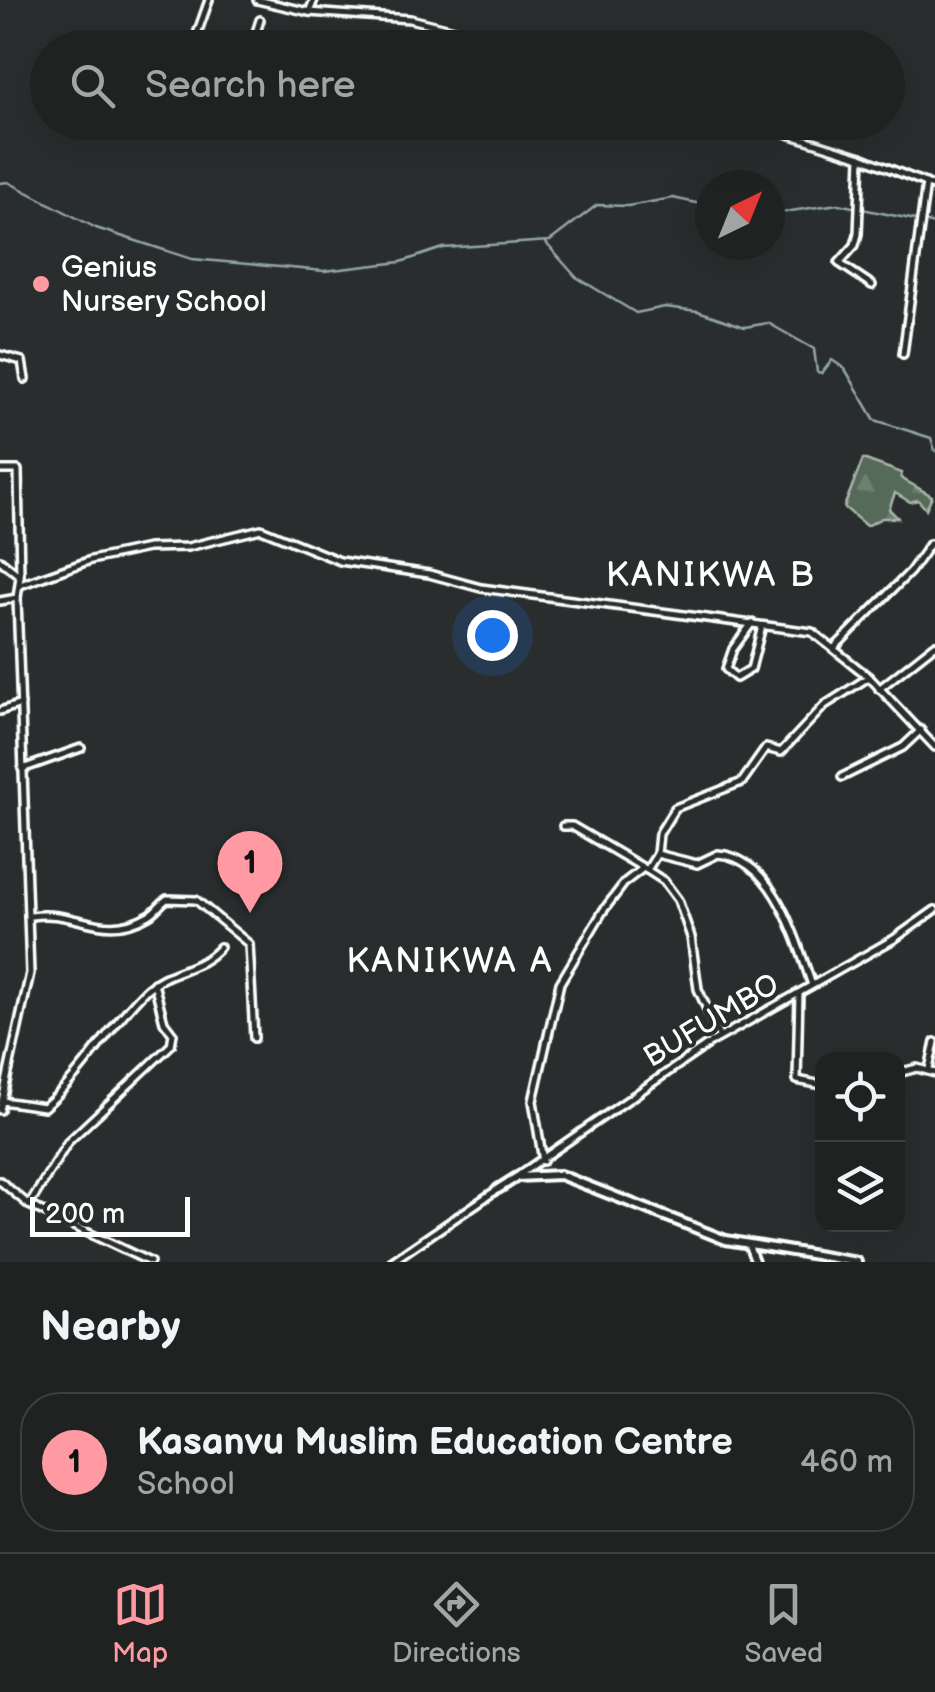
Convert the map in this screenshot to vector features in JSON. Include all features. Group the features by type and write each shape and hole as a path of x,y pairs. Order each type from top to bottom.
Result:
{"street":[{"path":"198,30 209,0"},
{"path":"258,0 309,12 410,18 456,30"},
{"path":"309,12 314,0"},
{"path":"257,30 260,20"},
{"path":"807,140 935,187"},
{"path":"861,157 855,245 839,263 872,285"},
{"path":"903,354 926,184"},
{"path":"0,354 22,361 25,379"},
{"path":"0,470 18,470 17,598 31,916 30,973 0,1110"},
{"path":"20,585 108,556 148,548 188,547 261,529 340,561 429,574 481,588 807,630 869,677 935,746"},
{"path":"834,648 910,572 920,552 930,544"},
{"path":"0,560 20,576"},
{"path":"0,601 17,598"},
{"path":"752,624 733,648 726,670 736,678 751,669 762,626"},
{"path":"879,689 935,645"},
{"path":"543,1161 532,1101 560,983 603,912 625,882 645,869 657,854 659,834 678,805 738,784 761,752 766,748 781,752 825,706 869,677"},
{"path":"0,711 22,703"},
{"path":"842,777 903,747 921,730"},
{"path":"22,769 81,748"},
{"path":"563,826 572,826 611,847 645,869 678,900 692,937 698,990 720,1037"},
{"path":"657,854 697,864 718,854 732,855 756,871 785,915 812,985"},
{"path":"31,916 62,915 106,929 152,914 167,900 196,900 249,944 254,1038"},
{"name":"BUFUMBO","path":"517,1177 720,1037 935,910"},
{"path":"2,1102 44,1108 154,983 196,968 220,947"},
{"path":"28,1205 68,1142 171,1045 173,1034 164,1022 154,983"},
{"path":"799,992 797,1080 815,1084"},
{"path":"905,1073 932,1071 935,1042"},
{"path":"391,1262 517,1177 560,1176 748,1244 857,1262"},
{"path":"0,1182 28,1205 150,1262"},
{"path":"748,1244 755,1262"},
{"path":"797,1254 804,1262"}],"green space":[{"path":"863,459 902,473 901,478 932,496 926,509 918,500 910,502 895,493 889,509 898,518 882,518 866,526 844,507"}],"waterway":[{"path":"0,183 8,182 96,228 192,259 324,271 401,262 443,248 550,241 597,205 628,206 673,198 695,203"},
{"path":"785,212 838,204 935,224"},
{"path":"545,242 576,277 636,313 665,307 698,311 745,327 768,323 814,349 817,372 822,373 832,360 845,369 875,420 931,438 935,451"}],"place":[{"name":"Genius Nursery School","path":"41,284"},
{"name":"Kasanvu Muslim Education Centre","path":"250,913"}],"district":[{"name":"KANIKWA B","path":"711,574"},
{"name":"KANIKWA A","path":"450,960"}]}
